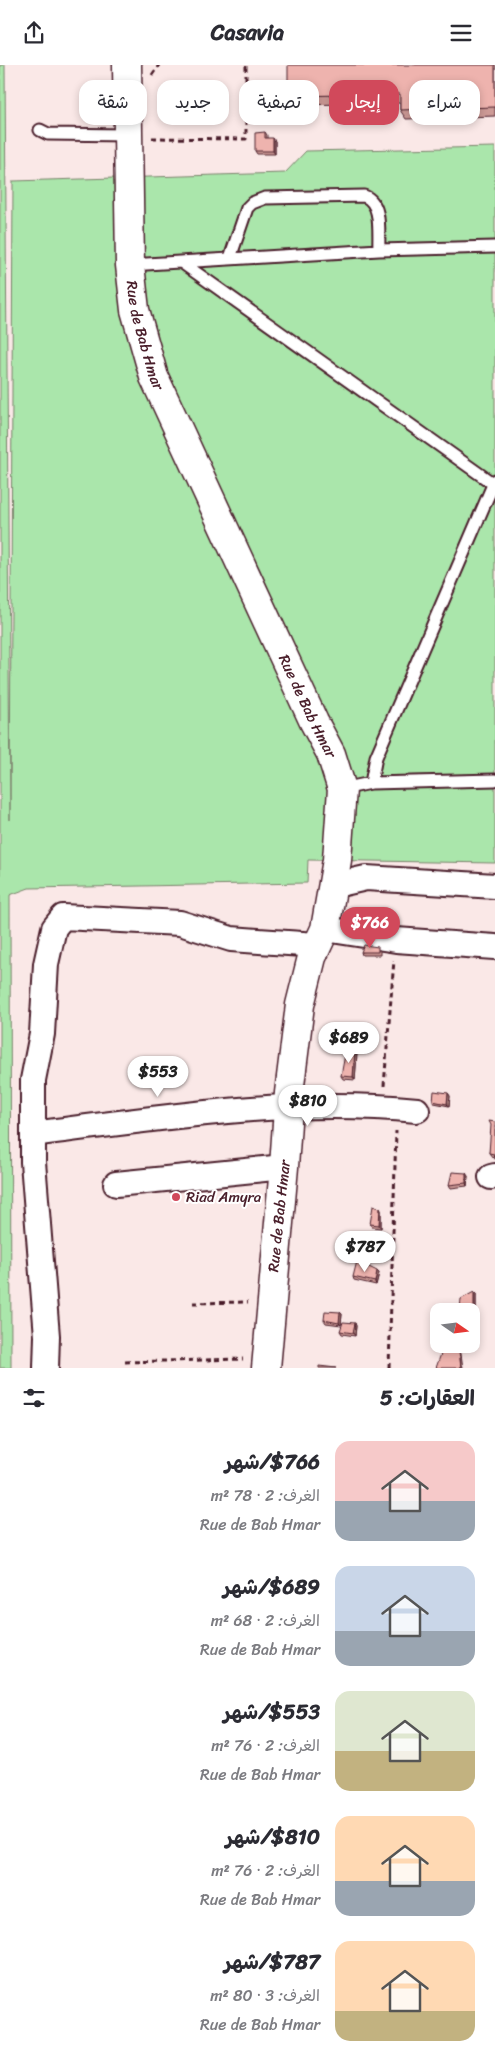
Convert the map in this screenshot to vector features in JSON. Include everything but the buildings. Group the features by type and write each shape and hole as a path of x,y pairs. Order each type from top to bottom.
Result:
{"main road":[{"name":"Rue de Bab Hmar","path":"127,65 140,132 130,265 134,310 154,377 314,722 331,754 342,789 334,885 321,937 300,1005 287,1106 284,1167 266,1363"}],"street":[{"path":"334,885 366,878 495,885"},
{"path":"46,1368 47,1336 33,1134 33,1081 42,1033 46,964 54,928 63,917 180,923 231,939 321,937 495,947"},
{"path":"33,1134 166,1117 287,1106 399,1108"},
{"path":"116,1184 284,1167"}],"lane":[{"path":"40,130 48,134 140,132"},
{"path":"230,258 247,208 252,203 265,198 364,196 370,198 376,209 379,250"},
{"path":"130,265 379,250 495,247"},
{"path":"181,262 494,483 376,757 371,783"},
{"path":"342,789 371,783 495,780"}],"path":[{"path":"152,65 152,84"},
{"path":"152,75 159,65"},
{"path":"140,132 152,139 246,139 246,65"},
{"path":"390,1368 399,1108 396,940"},
{"path":"193,1303 271,1301"},
{"path":"124,1362 266,1363"}],"green space":[{"path":"0,65 5,65 10,820 13,181 285,173 306,151 495,147 495,863 308,860 307,883 29,888 10,895 11,1368 0,1368"}],"place":[{"name":"Riad Amyra","path":"176,1197"}]}
